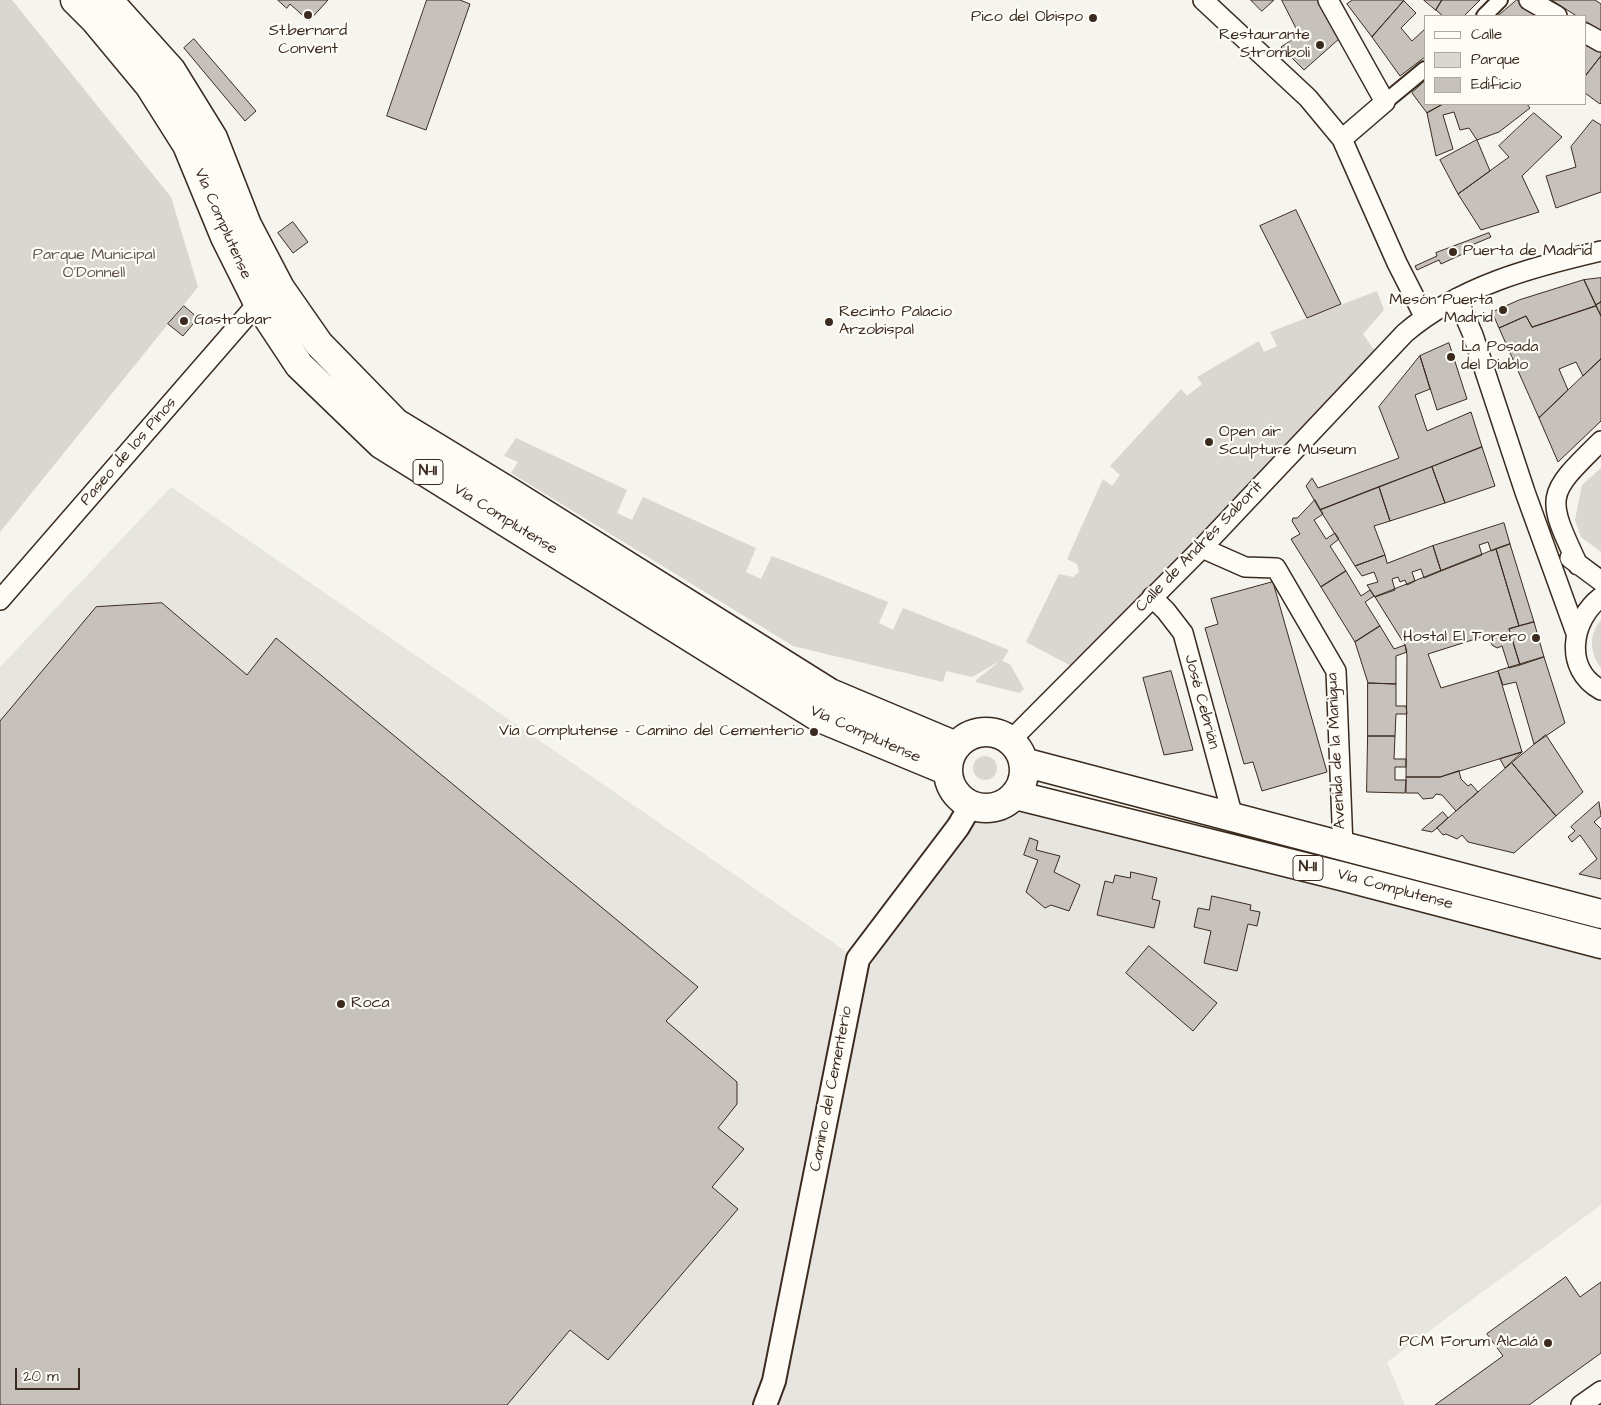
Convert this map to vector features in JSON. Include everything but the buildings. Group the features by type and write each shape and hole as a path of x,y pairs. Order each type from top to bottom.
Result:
{"main road":[{"name":"Vía Complutense","path":"75,0 95,20 149,85 187,145 225,236 258,303 299,365 381,444 820,718 952,758"},
{"name":"Vía Complutense","path":"110,1 171,70 213,138 248,225 280,288 319,344 396,423 512,493 830,693 952,758"},
{"name":"N-II","path":"952,758 965,738 978,732 998,734 1016,751"},
{"name":"Vía Complutense","path":"1016,751 1233,817 1601,914"},
{"path":"952,758 956,793 971,805 993,807 1008,801 1015,795 1021,785 1016,751"},
{"name":"Vía Complutense","path":"1015,795 1341,876 1601,944"}],"street":[{"path":"1203,0 1308,98 1342,139 1397,263 1424,316"},
{"path":"1328,0 1385,102"},
{"path":"1485,15 1500,0"},
{"path":"1529,0 1555,15"},
{"path":"1586,34 1601,42"},
{"path":"1342,139 1424,70"},
{"name":"Calle de Andrés Saborit","path":"1016,751 1152,597 1202,548 1405,332 1424,316 1457,298 1536,266 1601,251"},
{"path":"1457,298 1473,335 1533,514 1576,633"},
{"name":"Paseo de los Pinos","path":"0,600 258,303"},
{"path":"1578,565 1559,524 1554,502 1563,479 1601,441"},
{"path":"1533,514 1554,542 1578,565 1601,581"},
{"name":"Avenida de la Manigua","path":"1202,548 1244,567 1276,568 1336,671 1343,847"},
{"name":"José Cebrián","path":"1152,597 1166,611 1183,634 1233,817"},
{"path":"1599,691 1578,663 1575,648 1576,633 1582,618 1591,605 1601,598"},
{"name":"Camino del Cementerio","path":"766,1405 774,1380 858,959 958,827 971,805"},
{"path":"1581,1405 1601,1391"}],"shaded area":[{"path":"171,487 857,959 978,807 993,807 1008,801 1601,944 1601,1205 1387,1362 1405,1405 0,1405 0,667"}],"green space":[{"name":"Parque Municipal O'Donnell","path":"0,0 12,0 171,197 198,287 0,532"},
{"path":"1377,291 1384,310 1363,334 1377,354 1075,668 1026,642 1059,574 1073,577 1079,572 1077,564 1067,559 1103,479 1112,486 1120,475 1110,466 1181,389 1187,396 1202,384 1197,377 1259,341 1264,352 1277,346 1270,332"},
{"path":"516,438 627,490 617,513 632,520 643,497 756,548 746,572 761,579 772,556 888,602 879,623 893,630 903,608 1009,650 1002,661 1010,664 1024,689 1019,693 976,682 976,680 1000,661 972,677 946,671 943,682 793,646 511,473 518,462 504,456"},
{"path":"1601,468 1601,552 1581,537 1575,520 1582,485"},
{"path":"1601,620 1601,668 1593,650 1592,638"},
{"path":"985,756 993,760 997,768 993,776 985,780 977,776 973,768 977,760"}],"place":[{"name":"St.bernard Convent","path":"308,15"},
{"name":"Pico del Obispo","path":"1093,18"},
{"name":"Restaurante Stromboli","path":"1320,45"},
{"name":"Puerta de Madrid","path":"1453,252"},
{"name":"Mesón Puerta Madrid","path":"1503,310"},
{"name":"Gastrobar","path":"184,321"},
{"name":"Recinto Palacio Arzobispal","path":"829,322"},
{"name":"La Posada del Diablo","path":"1451,357"},
{"name":"Open air Sculpture Museum","path":"1209,442"},
{"name":"Hostal El Torero","path":"1536,638"},
{"name":"Vía Complutense - Camino del Cementerio","path":"814,732"},
{"name":"Roca","path":"341,1004"},
{"name":"PCM Forum Alcalá","path":"1548,1343"}]}
